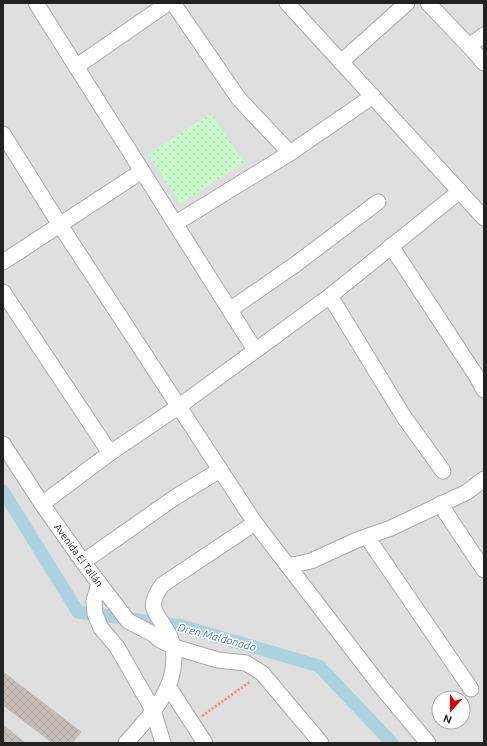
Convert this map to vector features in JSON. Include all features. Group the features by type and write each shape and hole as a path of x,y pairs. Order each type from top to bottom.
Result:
{"street":[{"path":"36,3 255,350"},
{"path":"77,66 168,3"},
{"path":"173,3 239,99 290,153"},
{"path":"288,3 484,218"},
{"path":"341,62 407,3"},
{"path":"428,3 484,63"},
{"path":"469,46 484,35"},
{"path":"176,223 290,153 372,96"},
{"path":"3,134 60,225 255,524 382,688 428,743"},
{"path":"3,262 142,171"},
{"path":"42,504 110,453 178,407 330,296 460,191"},
{"path":"230,309 296,264 378,202"},
{"path":"391,246 484,390"},
{"path":"3,292 110,453"},
{"path":"330,296 404,417 443,471"},
{"name":"Avenida El Tallán","path":"3,444 42,504 83,562 128,621 153,634 174,648 218,660 246,663 262,673 321,743"},
{"path":"83,562 174,498 220,470"},
{"path":"288,566 311,561 391,528 467,492 484,480"},
{"path":"440,504 484,570"},
{"path":"126,743 154,710 168,686 174,669 174,648 168,631 157,616 153,607 155,595 162,585 255,524"},
{"path":"367,537 471,689"},
{"path":"99,583 94,601 95,614 100,628 118,647 154,710 163,743"},
{"path":"168,686 205,743"}],"path":[{"path":"192,722 262,673"}],"shaded area":[{"path":"3,3 484,3 484,743 3,743"}],"green space":[{"path":"211,113 244,162 181,204 148,155"}],"building":[{"path":"3,672 81,732 72,743 53,743 3,705"},
{"path":"3,725 25,743 3,743"}],"waterway":[{"name":"Dren Maldonado","path":"3,491 78,612 182,626 319,666 392,743"}]}
